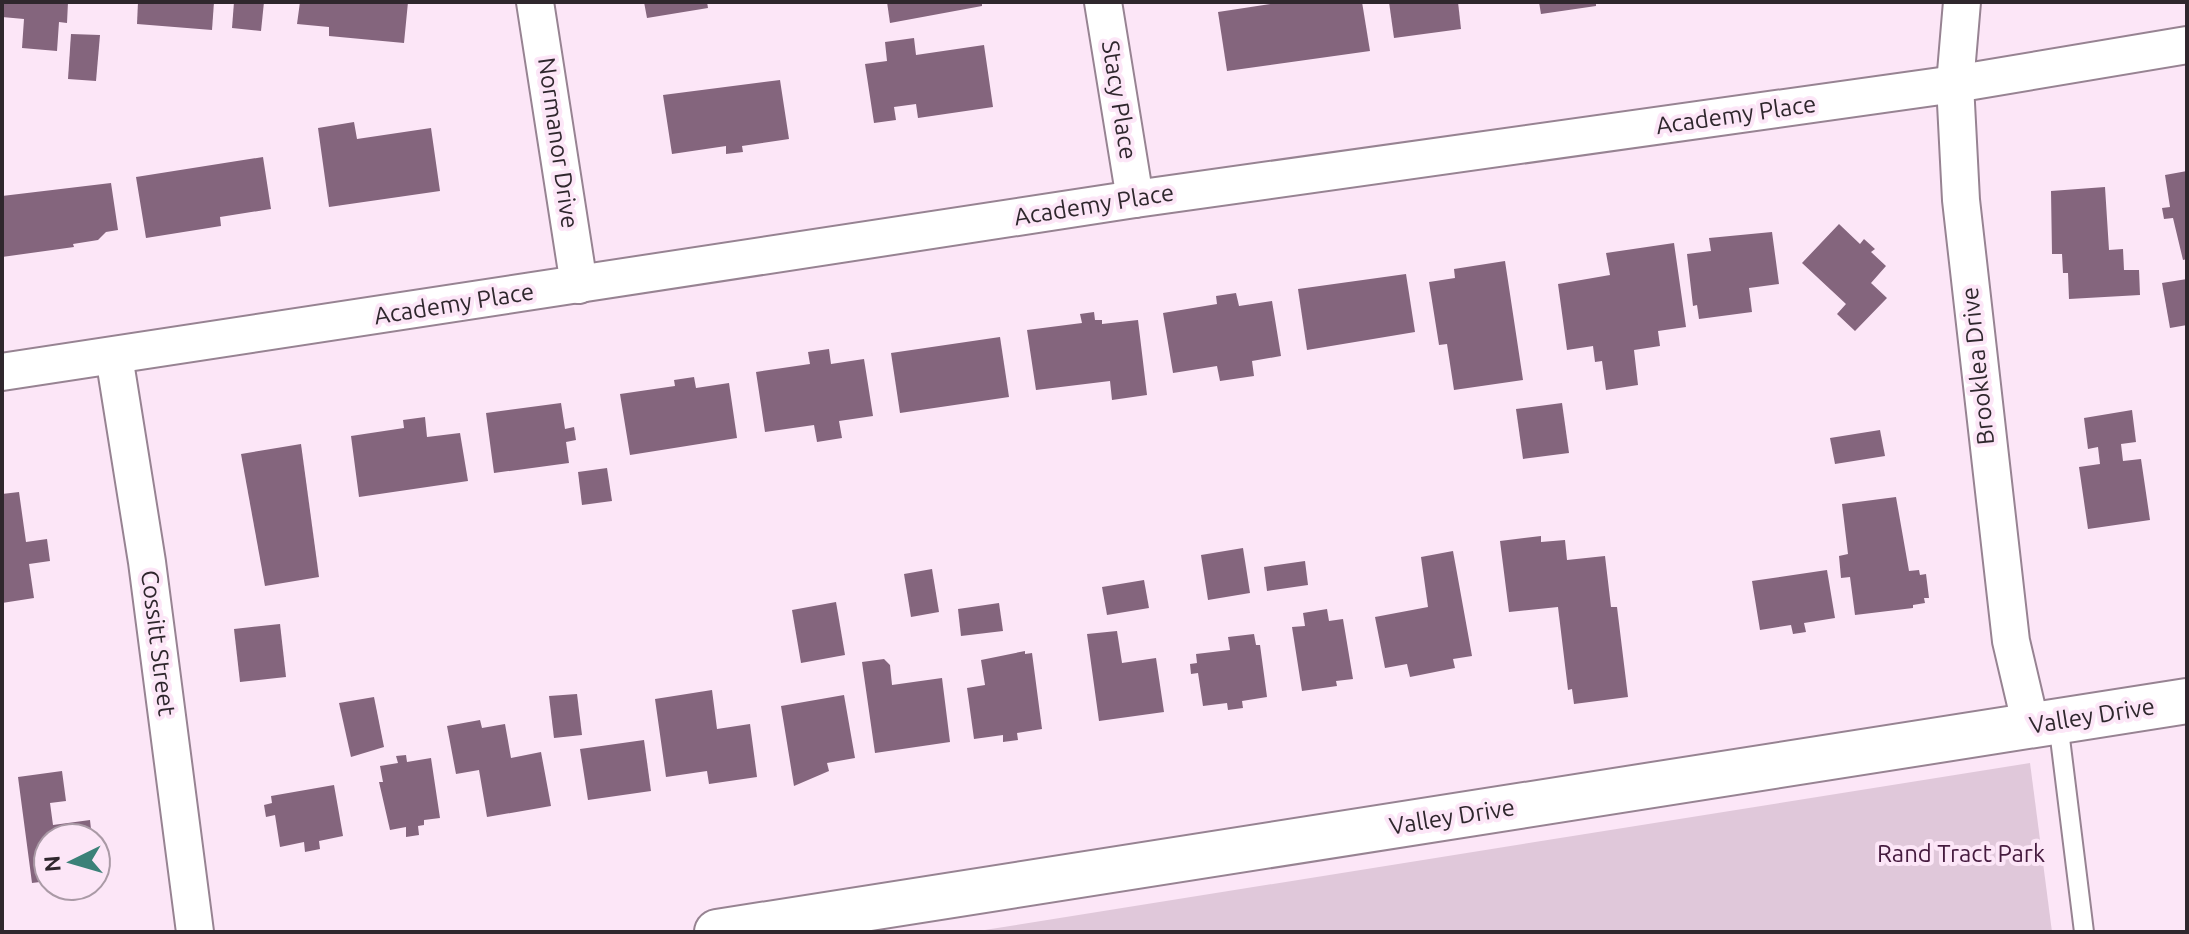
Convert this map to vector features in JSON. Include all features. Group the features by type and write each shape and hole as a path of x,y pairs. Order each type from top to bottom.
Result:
{"main road":[{"name":"Valley Drive","path":"717,932 2187,701"}],"street":[{"name":"Normanor Drive","path":"535,2 579,285"},
{"name":"Stacy Place","path":"1103,2 1135,199"},
{"name":"Brooklea Drive","path":"1962,2 1955,84 1961,200 1989,469 2011,641 2044,724"},
{"name":"Academy Place","path":"2,372 1135,199 1955,84 2187,45"},
{"name":"Cossitt Street","path":"114,356 147,562 195,932"}],"lane":[{"path":"2044,724 2084,932"}],"green space":[{"name":"Rand Tract Park","path":"2030,763 2052,932 972,932"}],"building":[{"path":"2,2 68,2 67,23 59,22 57,51 22,48 24,19 2,17"},
{"path":"138,2 214,2 212,30 137,24"},
{"path":"234,2 264,2 261,31 232,28"},
{"path":"300,2 408,2 404,43 329,36 329,27 297,24"},
{"path":"644,2 707,2 708,8 647,18"},
{"path":"887,2 982,2 982,6 890,23"},
{"path":"1284,2 1362,2 1370,51 1227,71 1218,12"},
{"path":"1389,2 1458,2 1461,29 1394,38"},
{"path":"1539,2 1596,2 1596,6 1541,14"},
{"path":"71,34 100,35 96,81 68,79"},
{"path":"914,38 916,55 984,45 993,107 918,118 916,104 894,107 896,120 874,123 865,64 887,61 885,42"},
{"path":"780,80 789,139 742,146 743,152 726,154 726,146 672,154 663,95"},
{"path":"354,122 357,139 431,128 440,191 329,207 318,128"},
{"path":"263,157 271,209 220,217 221,226 146,238 136,177"},
{"path":"2187,171 2187,259 2183,260 2173,218 2164,219 2162,208 2170,207 2165,175"},
{"path":"111,183 118,230 106,232 98,240 73,244 74,247 2,257 2,196"},
{"path":"2105,187 2109,250 2123,249 2124,270 2139,270 2140,295 2069,299 2068,273 2063,273 2062,254 2052,254 2051,191"},
{"path":"1839,224 1860,244 1864,239 1875,249 1871,252 1886,266 1871,283 1887,298 1855,331 1837,314 1846,304 1802,263"},
{"path":"1772,232 1779,284 1749,288 1752,312 1699,319 1697,305 1693,306 1687,254 1711,251 1709,238"},
{"path":"1674,243 1686,327 1658,331 1660,346 1634,350 1638,385 1606,390 1602,361 1595,362 1593,346 1567,350 1558,284 1610,275 1606,253"},
{"path":"1505,261 1523,380 1454,390 1447,344 1439,345 1429,282 1455,278 1454,269"},
{"path":"1406,274 1415,332 1307,350 1298,289"},
{"path":"2187,279 2187,325 2170,328 2162,283"},
{"path":"1236,293 1239,306 1272,301 1281,356 1252,361 1254,376 1220,381 1217,366 1173,373 1163,313 1217,304 1216,296"},
{"path":"1094,312 1095,320 1102,320 1102,324 1138,320 1147,395 1112,400 1110,381 1036,390 1027,330 1082,323 1080,314"},
{"path":"1000,337 1009,397 900,413 891,353"},
{"path":"829,349 831,364 864,359 873,416 839,421 842,438 817,442 814,425 765,432 756,372 810,364 808,352"},
{"path":"694,377 696,388 729,383 737,438 630,455 620,394 675,386 674,380"},
{"path":"561,403 565,429 574,427 576,440 566,442 569,463 494,473 486,413"},
{"path":"1562,403 1569,453 1523,459 1516,409"},
{"path":"2132,410 2136,442 2121,444 2123,461 2141,459 2150,520 2088,529 2079,467 2100,464 2098,447 2088,449 2084,418"},
{"path":"425,417 427,437 460,433 468,481 359,497 351,436 404,428 403,420"},
{"path":"1880,430 1885,456 1835,464 1830,438"},
{"path":"301,444 319,577 265,586 241,454"},
{"path":"607,468 612,501 582,505 578,472"},
{"path":"19,492 26,542 47,539 50,561 29,564 34,598 2,603 2,494"},
{"path":"1896,497 1909,571 1919,570 1920,575 1926,574 1929,598 1924,598 1925,603 1913,605 1913,608 1855,615 1850,577 1841,578 1839,556 1848,554 1842,504"},
{"path":"1541,536 1541,542 1565,540 1567,560 1605,556 1611,607 1617,607 1628,697 1574,704 1572,689 1568,690 1558,607 1509,612 1500,541"},
{"path":"1243,548 1250,593 1208,600 1201,555"},
{"path":"1453,551 1472,656 1453,659 1455,668 1410,677 1407,664 1385,668 1375,617 1428,607 1421,557"},
{"path":"1305,561 1308,585 1267,591 1264,567"},
{"path":"932,569 939,612 911,617 904,574"},
{"path":"1827,570 1835,618 1804,623 1806,632 1793,634 1791,625 1760,630 1752,581"},
{"path":"1144,580 1149,608 1107,615 1102,587"},
{"path":"836,602 845,655 801,663 792,610"},
{"path":"999,603 1003,631 961,636 958,609"},
{"path":"1327,609 1329,621 1343,619 1353,679 1336,681 1337,686 1302,691 1292,627 1305,626 1303,613"},
{"path":"280,624 286,677 240,682 234,629"},
{"path":"1117,631 1122,663 1156,658 1164,712 1099,721 1087,634"},
{"path":"1254,634 1256,645 1260,645 1267,697 1242,701 1243,708 1228,710 1227,703 1203,706 1198,673 1191,674 1190,664 1197,663 1196,654 1230,650 1228,637"},
{"path":"1025,651 1025,654 1032,653 1042,729 1017,733 1018,740 1003,742 1003,735 974,739 967,688 985,685 981,660"},
{"path":"884,659 890,665 892,685 942,678 950,742 875,753 862,662"},
{"path":"712,690 717,729 750,724 757,777 709,784 707,771 666,777 655,699"},
{"path":"577,694 582,735 554,738 549,696"},
{"path":"844,695 855,758 827,763 829,771 794,786 781,706"},
{"path":"374,697 384,747 351,757 339,703"},
{"path":"480,720 482,728 505,724 511,758 541,752 551,806 487,817 479,770 456,774 447,726"},
{"path":"644,740 651,791 588,800 580,749"},
{"path":"406,755 407,762 431,758 440,818 424,820 424,825 418,826 419,835 406,837 406,827 390,830 379,782 383,782 380,766 398,763 396,756"},
{"path":"62,771 66,801 50,803 53,822 32,822 32,883 18,777"},
{"path":"334,785 343,836 319,841 320,849 305,852 304,842 280,847 275,815 266,817 264,805 272,803 271,796"}]}
